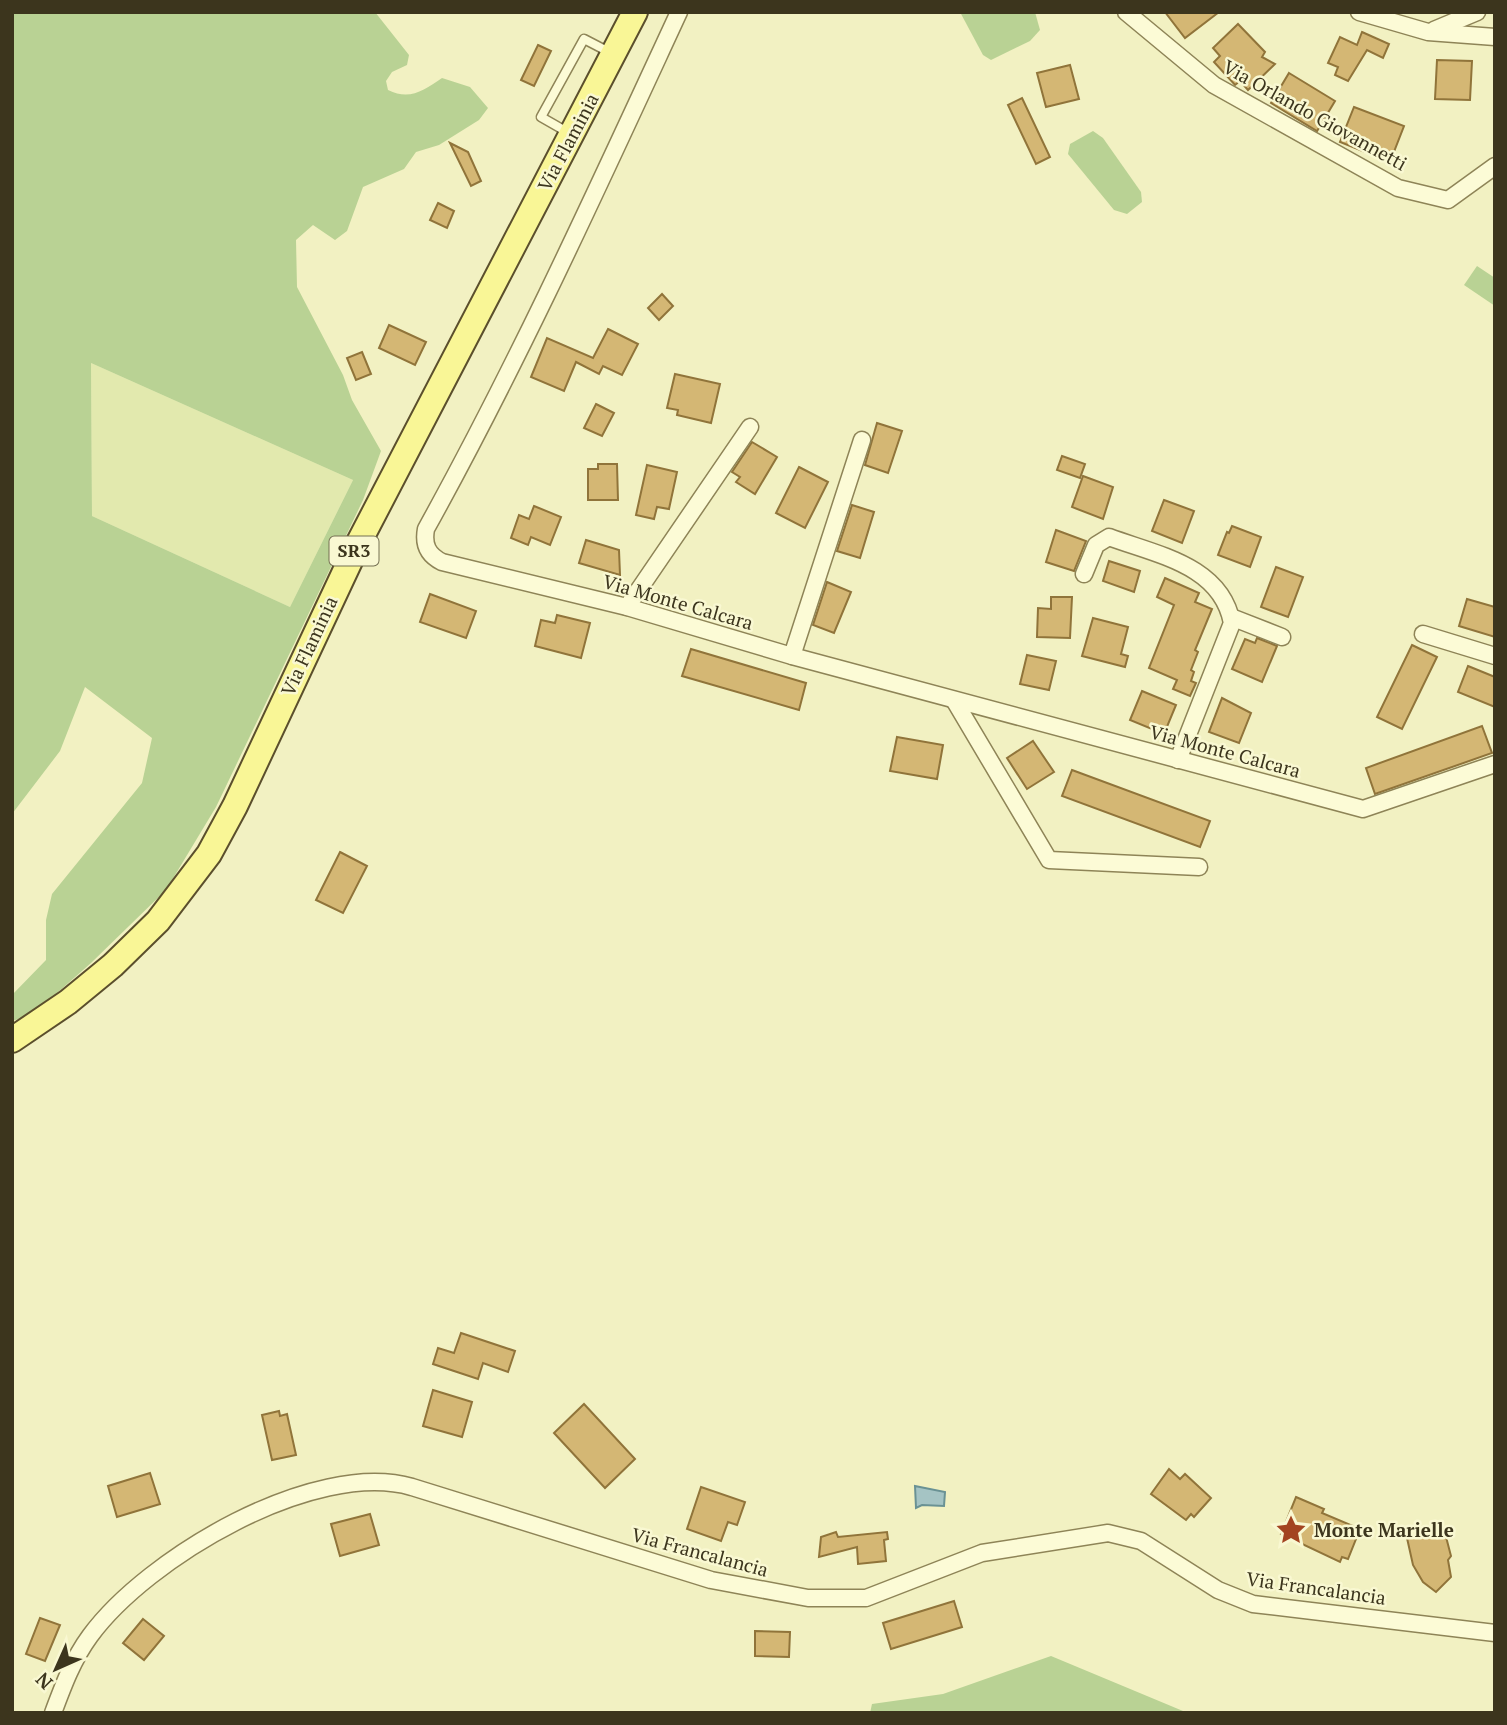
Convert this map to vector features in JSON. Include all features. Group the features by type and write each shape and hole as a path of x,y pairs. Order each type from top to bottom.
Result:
{"main road":[{"name":"Via Flaminia","path":"12,1040 68,1002 113,965 158,921 209,854 357,546 635,12"}],"street":[{"name":"Via Monte Calcara","path":"679,12 539,315 425,535 429,553 442,562 627,607 792,656 1363,809 1495,764"},
{"name":"Via Orlando Giovannetti","path":"1126,12 1214,85 1398,188 1448,200 1495,166"},
{"path":"1359,12 1428,32 1495,37"},
{"path":"1428,32 1477,12"},
{"path":"627,607 750,427"},
{"path":"792,656 862,440"},
{"path":"1084,574 1096,545 1109,537 1198,570 1221,592 1229,605 1232,623 1178,760"},
{"path":"1231,617 1282,637"},
{"path":"1423,634 1495,656"},
{"path":"954,700 1049,860 1199,867"},
{"name":"Via Francalancia","path":"53,1713 65,1681 91,1635 132,1591 166,1563 211,1535 289,1499 333,1486 372,1481 412,1487 723,1583 808,1598 866,1598 982,1553 1108,1533 1141,1541 1218,1590 1245,1602 1495,1633"}],"lane":[{"path":"572,134 541,117 583,39 613,55"}],"green space":[{"path":"12,12 375,12 409,55 407,65 392,72 386,81 388,90 403,94 417,93 442,78 470,87 488,108 479,120 439,145 416,152 404,169 363,187 347,231 335,240 313,225 296,240 297,287 343,375 352,400 381,451 363,500 216,807 166,890 91,963 32,1015 12,1021 12,995 46,960 46,920 52,894 142,783 152,738 85,687 60,751 12,814","holes":["91,363 353,480 290,607 92,516"]},
{"path":"960,12 1035,12 1040,30 1030,41 991,60 983,55"},
{"path":"1093,131 1103,138 1141,192 1142,202 1127,214 1114,210 1068,154 1070,144"},
{"path":"1477,266 1495,278 1495,306 1464,285"},
{"path":"91,363 353,480 290,607 92,516"},
{"path":"1051,1656 1183,1711 1198,1713 870,1713 872,1704 943,1694"}],"water":[{"path":"915,1486 945,1492 944,1506 922,1505 916,1508"}],"building":[{"path":"1165,12 1219,12 1185,38"},
{"path":"1238,24 1265,52 1262,57 1275,64 1248,90 1240,81 1235,85 1214,62 1220,56 1213,48"},
{"path":"1362,32 1389,44 1383,58 1367,50 1348,81 1335,75 1338,67 1328,63 1340,37 1357,45"},
{"path":"538,45 551,51 534,86 521,80"},
{"path":"1437,60 1472,61 1470,100 1435,99"},
{"path":"1070,65 1079,99 1046,107 1037,73"},
{"path":"1289,73 1335,101 1317,131 1271,103"},
{"path":"1022,98 1050,157 1036,164 1008,105"},
{"path":"1354,107 1404,126 1390,162 1340,142"},
{"path":"450,143 468,152 481,181 471,186"},
{"path":"438,203 454,211 447,228 430,220"},
{"path":"662,294 673,306 659,320 648,308"},
{"path":"389,325 426,342 415,365 379,348"},
{"path":"608,329 638,344 622,375 603,366 599,374 576,362 564,391 531,377 547,338 593,358"},
{"path":"362,352 371,374 356,380 347,358"},
{"path":"675,374 720,384 711,423 677,415 678,410 667,408"},
{"path":"596,404 614,413 602,436 584,428"},
{"path":"877,423 902,431 888,473 865,465"},
{"path":"752,442 777,457 755,494 736,482 740,477 732,472"},
{"path":"1062,456 1085,464 1080,478 1057,470"},
{"path":"598,464 617,464 618,500 588,500 588,469 598,469"},
{"path":"647,465 677,472 669,509 657,507 654,519 636,515"},
{"path":"799,467 828,482 805,528 776,513"},
{"path":"1083,476 1113,487 1103,519 1072,507"},
{"path":"1164,500 1194,511 1182,543 1152,531"},
{"path":"852,505 874,512 860,558 837,551"},
{"path":"534,506 561,517 550,545 531,537 528,545 511,538 519,515 529,519"},
{"path":"1232,526 1261,537 1250,567 1218,555"},
{"path":"1056,530 1086,541 1074,571 1046,562"},
{"path":"586,540 619,550 620,575 579,563"},
{"path":"1109,561 1140,571 1134,592 1103,581"},
{"path":"1276,567 1303,577 1288,617 1261,607"},
{"path":"1165,578 1199,593 1195,602 1212,609 1195,650 1198,652 1191,670 1194,672 1191,681 1196,683 1190,696 1173,689 1177,680 1149,668 1174,605 1157,597"},
{"path":"827,582 851,592 834,633 813,625"},
{"path":"430,594 476,611 466,638 420,622"},
{"path":"1051,597 1072,597 1070,638 1037,637 1038,608 1051,609"},
{"path":"1467,599 1495,607 1495,637 1459,626"},
{"path":"557,615 590,623 581,658 535,646 541,620 555,623"},
{"path":"1093,618 1128,627 1121,654 1128,656 1125,667 1082,656"},
{"path":"1257,638 1277,646 1262,682 1232,669 1245,639 1255,643"},
{"path":"1412,645 1437,657 1402,729 1377,717"},
{"path":"691,649 806,683 799,710 682,676"},
{"path":"1027,655 1056,661 1049,690 1020,684"},
{"path":"1468,666 1495,677 1495,707 1458,692"},
{"path":"1142,691 1176,705 1164,734 1130,720"},
{"path":"1222,698 1251,713 1239,743 1209,732"},
{"path":"1482,726 1492,753 1375,794 1366,768"},
{"path":"897,737 943,745 937,779 890,771"},
{"path":"1033,741 1054,772 1027,789 1007,758"},
{"path":"1072,770 1210,821 1200,847 1062,796"},
{"path":"340,852 367,866 343,913 316,900"},
{"path":"461,1333 515,1351 508,1372 483,1363 478,1379 433,1364 438,1348 454,1353"},
{"path":"433,1390 472,1402 462,1437 423,1426"},
{"path":"584,1404 635,1459 605,1488 554,1433"},
{"path":"279,1411 280,1416 287,1414 296,1455 272,1460 262,1415"},
{"path":"1169,1469 1180,1479 1185,1474 1211,1498 1194,1517 1191,1514 1186,1520 1151,1494"},
{"path":"150,1473 160,1504 117,1517 108,1486"},
{"path":"701,1487 745,1502 737,1525 728,1522 721,1541 687,1529"},
{"path":"1296,1497 1324,1509 1322,1513 1360,1529 1348,1559 1342,1557 1340,1562 1281,1534"},
{"path":"370,1514 379,1545 340,1556 331,1524"},
{"path":"836,1532 838,1537 887,1532 888,1539 884,1540 886,1561 858,1564 857,1547 819,1557 821,1537"},
{"path":"1445,1533 1451,1556 1448,1560 1451,1577 1436,1592 1423,1582 1413,1565 1407,1538"},
{"path":"954,1601 962,1627 891,1649 883,1623"},
{"path":"40,1618 60,1625 45,1661 26,1654"},
{"path":"143,1619 164,1636 144,1660 123,1643"},
{"path":"755,1631 790,1632 789,1657 755,1656"}],"place":[{"name":"Monte Marielle","path":"1291,1530"}]}
